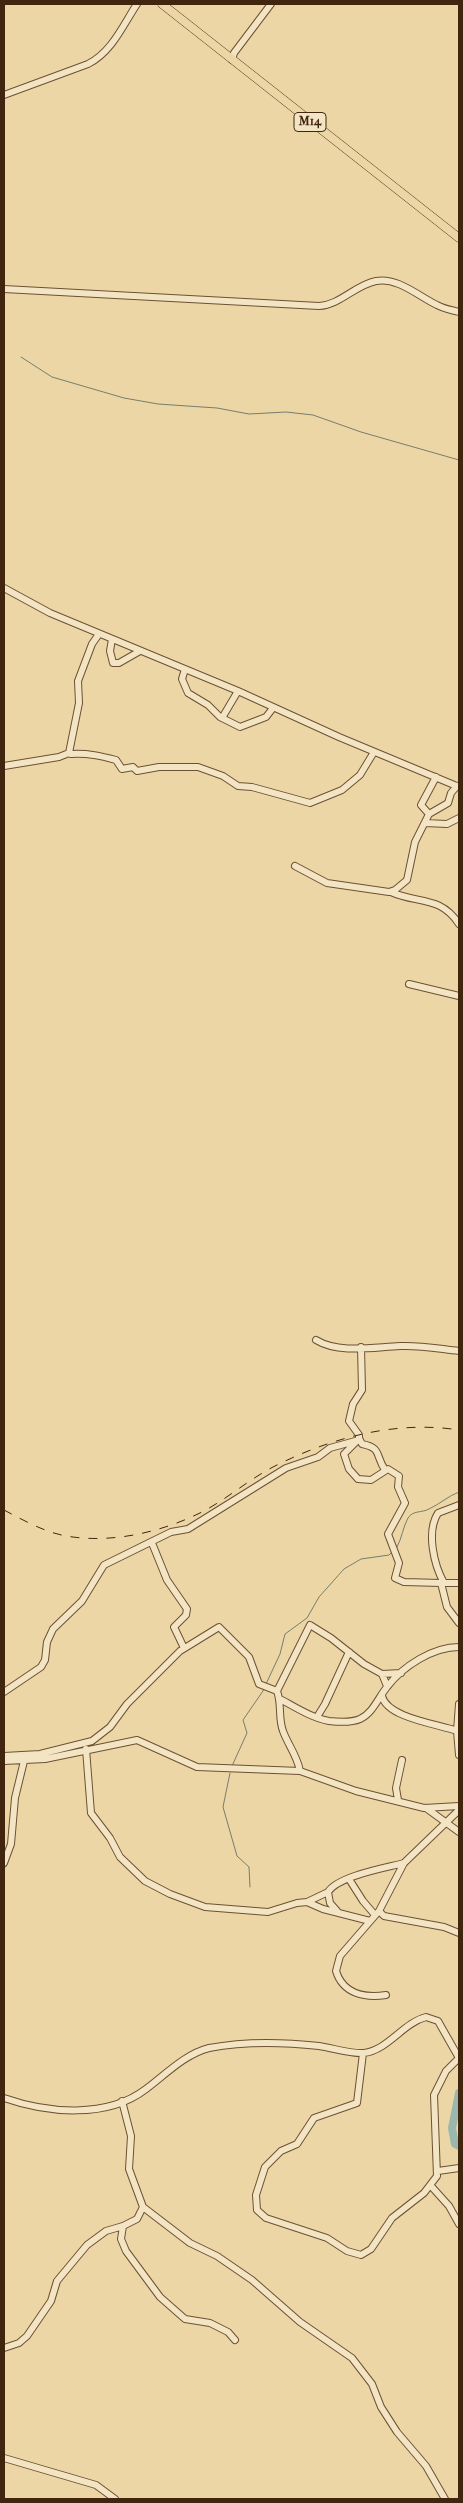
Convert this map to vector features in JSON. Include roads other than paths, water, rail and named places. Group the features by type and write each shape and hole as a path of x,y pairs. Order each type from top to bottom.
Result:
{"main road":[{"name":"M14","path":"162,4 459,238"}],"street":[{"path":"4,95 93,62 110,46 137,4"},
{"path":"232,60 234,53 271,4"},
{"path":"4,289 319,306 332,304 376,281 385,281 401,285 439,306 459,312"},
{"path":"4,588 50,613 238,691 273,708 458,787 451,793 448,803 429,814 412,851 407,880 391,892"},
{"path":"4,766 59,757 69,753 79,703 78,681 92,644 100,634"},
{"path":"112,639 110,651 113,663 119,663 140,651"},
{"path":"185,669 182,679 188,693 208,705 222,718 244,727 269,715 273,708"},
{"path":"222,718 238,691"},
{"path":"71,754 99,755 106,759 116,760 122,769 133,767 137,771 159,766 198,767 223,776 238,786 252,787 310,803 342,790 360,775 374,752"},
{"path":"429,814 421,805 436,777"},
{"path":"424,823 447,824 459,818"},
{"path":"295,866 327,883 391,892 438,904 448,910 459,924"},
{"path":"409,984 459,996"},
{"path":"316,1340 329,1346 401,1346 459,1351"},
{"path":"361,1347 363,1385 361,1394 353,1404 349,1421 358,1440 362,1444 370,1445 376,1449 385,1470"},
{"path":"358,1440 344,1454 354,1475 358,1479 370,1480 385,1470 391,1470 400,1476 398,1487 405,1503 388,1534 399,1562 396,1578 404,1582 459,1583"},
{"path":"4,1692 41,1667 45,1660 47,1642 54,1629 86,1596 101,1568 133,1549 152,1543 170,1532 194,1525 286,1468 318,1457 330,1448 358,1440"},
{"path":"459,1505 438,1513 433,1525 435,1558 447,1607 459,1620"},
{"path":"152,1543 167,1580 187,1609 186,1615 174,1627 184,1648"},
{"path":"277,1692 307,1626 313,1625 382,1674 387,1686"},
{"path":"4,1756 40,1754 92,1741 110,1727 127,1704 184,1648 216,1628 221,1629 249,1657 259,1684 277,1692 280,1699 279,1718 282,1730 295,1753 300,1771"},
{"path":"280,1699 327,1721 343,1722 359,1719 367,1714 382,1696 387,1686 401,1673 430,1654 459,1647"},
{"path":"317,1717 349,1652"},
{"path":"382,1674 401,1673"},
{"path":"382,1696 386,1704 398,1712 457,1731"},
{"path":"459,1704 457,1731 459,1755"},
{"path":"4,1761 45,1759 86,1749 137,1740 197,1767 300,1771 356,1791 424,1808 459,1832"},
{"path":"86,1749 90,1813 110,1838 120,1857 145,1881 183,1900 218,1909 268,1912 298,1902 306,1902 370,1921"},
{"path":"398,1800 396,1788 402,1760"},
{"path":"4,1863 11,1844 15,1798 24,1761"},
{"path":"424,1808 459,1808"},
{"path":"386,1995 376,1996 351,1991 342,1984 336,1971 340,1956 377,1913 404,1864 448,1823 459,1808"},
{"path":"306,1902 328,1892 333,1886 349,1879 404,1864"},
{"path":"349,1879 362,1901 377,1913 459,1933"},
{"path":"328,1892 330,1903 337,1911"},
{"path":"4,2098 58,2111 86,2110 122,2101 144,2091 194,2054 208,2048 259,2042 316,2046 362,2053 377,2048 426,2017 438,2021 459,2058 446,2071 434,2095 438,2171 431,2186 392,2218 371,2249 364,2254 347,2251 327,2238 281,2224 260,2215 256,2195 259,2181 272,2158 281,2151 297,2144 314,2118 356,2103 362,2053"},
{"path":"122,2101 131,2136 129,2169 143,2207 190,2243 217,2256 252,2280 300,2322 352,2358 372,2384 381,2407 397,2432 426,2466 445,2499"},
{"path":"438,2171 459,2168"},
{"path":"431,2186 449,2206 459,2224"},
{"path":"4,2348 19,2343 27,2336 51,2301 57,2282 87,2245 106,2231 137,2219 143,2207"},
{"path":"123,2226 121,2239 126,2251 160,2296 185,2319 210,2323 228,2332 235,2340"},
{"path":"4,2458 96,2485 115,2499"}],"waterway":[{"path":"21,357 52,377 124,398 158,404 217,408 249,414 286,412 313,415 361,432 459,460"},
{"path":"397,1547 410,1515 429,1509 459,1492"},
{"path":"266,1684 280,1654 285,1634 307,1618 319,1597 344,1569 361,1559 389,1555 392,1552"},
{"path":"232,1766 247,1733 243,1720 265,1688"},
{"path":"230,1773 223,1807 237,1856 249,1867 250,1887"},
{"path":"459,2093 452,2128 455,2144 459,2146"}],"railway":[{"path":"4,1510 42,1529 66,1536 101,1538 136,1535 187,1519 202,1512 273,1467 340,1440 363,1434 411,1427 459,1430"}]}
